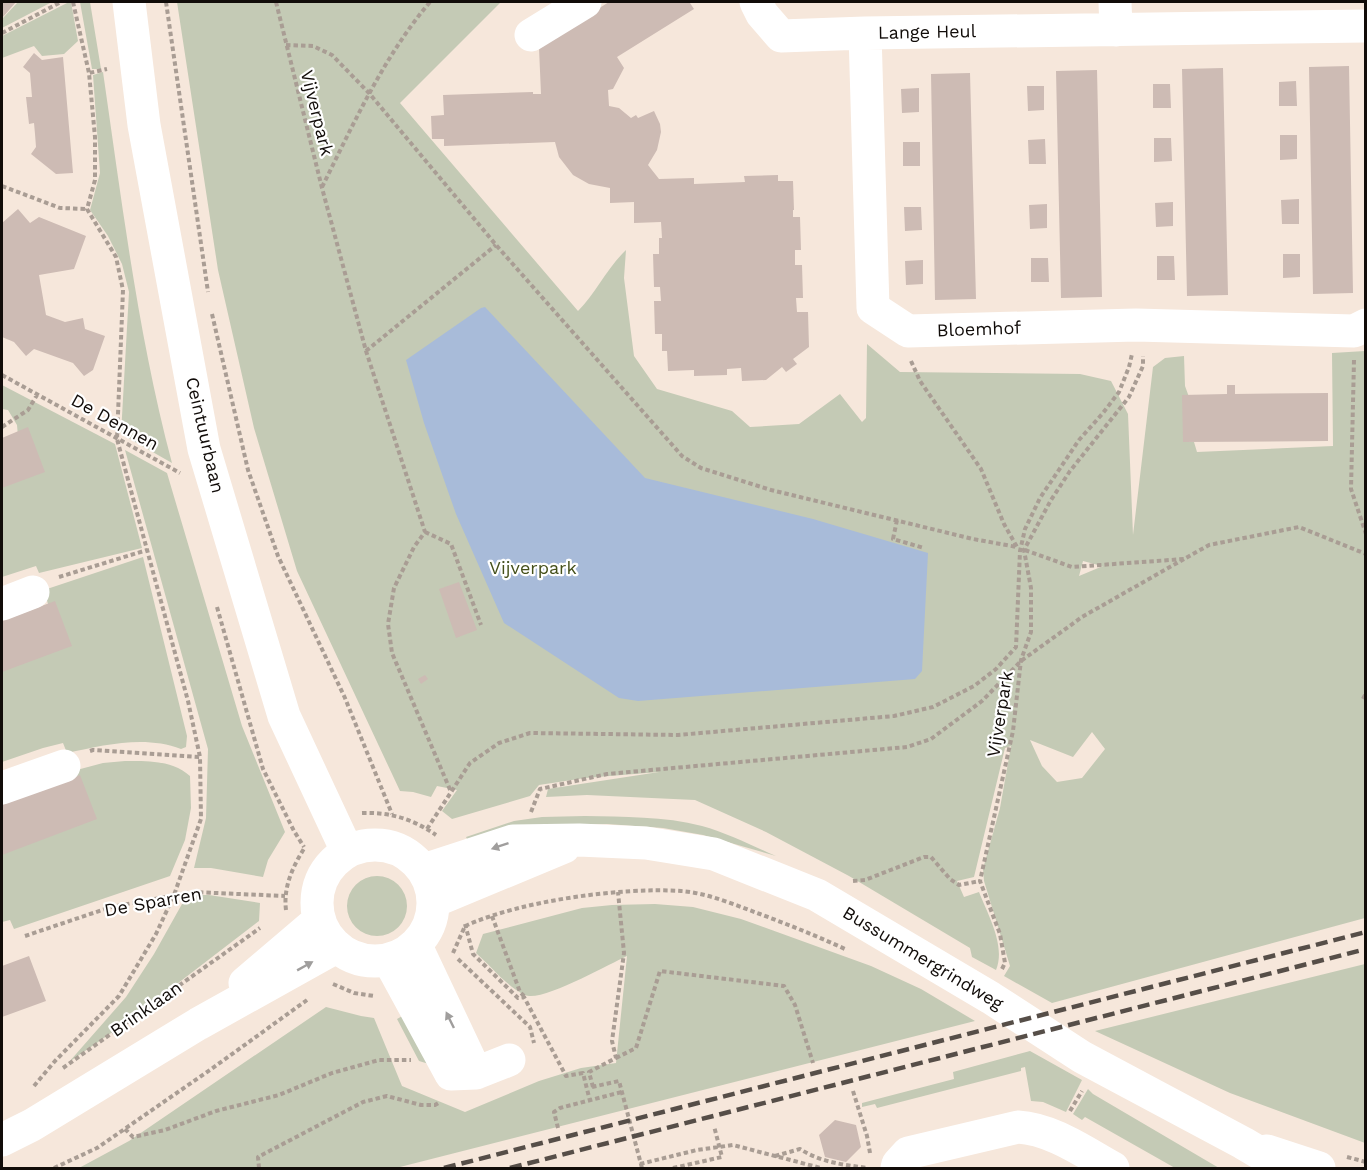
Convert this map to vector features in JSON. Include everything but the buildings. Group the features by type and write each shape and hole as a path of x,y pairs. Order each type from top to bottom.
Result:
{"main road":[{"name":"Ceintuurbaan","path":"129,2 144,125 204,449 284,716 347,851"},
{"path":"531,34 585,2"},
{"name":"Lange Heul","path":"756,2 762,14 781,36 865,33 1115,16 1365,26"},
{"path":"865,33 873,308 908,331"},
{"name":"Bloemhof","path":"908,331 1139,325 1360,328"},
{"path":"2,604 33,592"},
{"path":"2,788 64,766"},
{"name":"Bussummergrindweg","path":"434,901 579,840"},
{"name":"Bussummergrindweg","path":"424,870 513,841 579,840 646,843 714,854 817,895 991,998 1084,1070 1243,1143 1285,1168"},
{"path":"367,844 389,845 409,854 424,870 431,885 434,901 429,926 402,953 370,962 352,957 336,947 325,935 319,920 316,900 320,880 331,863 347,851 367,844"},
{"name":"Brinklaan","path":"198,1024 319,920"},
{"name":"Brinklaan","path":"2,1140 32,1125 198,1024 336,947"},
{"path":"402,953 405,991 463,1073"},
{"path":"402,953 463,1073"},
{"path":"463,1073 522,1055"},
{"path":"878,1168 898,1164 908,1153 1018,1127 1030,1128 1056,1138 1113,1168"},
{"name":"Bussummergrindweg","path":"1243,1143 1319,1168"}],"path":[{"path":"2,33 61,2"},
{"path":"49,1078 30,1092 56,1061 119,996 156,934 174,895 201,819 200,757 188,701 117,439 123,290 116,257 87,209 95,180 95,137 89,72 73,2"},
{"path":"166,2 208,295"},
{"name":"Vijverpark","path":"276,2 322,188 366,351 425,532"},
{"name":"Vijverpark","path":"322,188 369,93 414,20 430,2"},
{"name":"Vijverpark","path":"286,45 313,46 332,55 369,93 496,245 682,456 701,468 761,487 1021,549"},
{"path":"89,72 108,69"},
{"path":"2,186 60,208 87,209"},
{"path":"366,351 496,245"},
{"name":"Ceintuurbaan","path":"210,306 248,470 278,556 345,698 392,814"},
{"name":"Vijverpark","path":"1021,549 1070,471 1129,397 1143,366 1139,325"},
{"name":"Vijverpark","path":"427,829 470,763 499,743 530,733 678,735 894,716 933,707 974,686 996,669 1016,647 1021,549 1025,529 1040,498 1079,440 1119,392 1130,367 1139,325"},
{"path":"1360,328 1351,489 1365,534"},
{"name":"Vijverpark","path":"908,331 911,360 920,381 981,469 1004,524 1021,549 1031,588 1031,632 1021,661 1013,731 980,884"},
{"name":"De Dennen","path":"2,375 181,473"},
{"path":"2,427 28,410 37,394"},
{"path":"897,520 892,538 924,548"},
{"path":"531,813 540,789 607,774 907,747 931,739 982,701 1021,661 1082,617 1209,545 1299,527 1365,554"},
{"path":"451,792 392,653 388,624 394,588 414,547 425,532 451,544 481,625"},
{"path":"1021,549 1072,567 1184,559"},
{"path":"33,592 47,580 147,550"},
{"path":"1364,699 1365,693"},
{"path":"64,766 93,750 200,757"},
{"path":"845,882 864,880 924,857 931,857 950,879 959,885 980,884 1000,934 1005,963"},
{"name":"Bussummergrindweg","path":"524,997 518,998 473,954 465,926 533,904 618,892 682,891 727,902 847,950"},
{"name":"De Sparren","path":"25,936 111,907 193,892 285,896"},
{"path":"616,1058 612,1041 624,953 618,892"},
{"path":"278,912 285,906"},
{"path":"492,916 520,992 566,1076 583,1073 590,1101"},
{"name":"Brinklaan","path":"58,1071 263,925"},
{"path":"452,955 530,1027 522,1055"},
{"path":"593,1087 588,1072 636,1048 660,971 784,986 795,1005 813,1063"},
{"path":"325,987 331,983"},
{"path":"54,1168 97,1148 310,998"},
{"path":"124,1129 133,1137 165,1130 216,1112 279,1095 332,1073 370,1062 413,1060"},
{"path":"1069,1113 1084,1070"},
{"path":"259,1168 258,1157 363,1102 387,1096 421,1105 435,1105 443,1099 463,1073"},
{"path":"587,1089 620,1080 641,1166 697,1150 733,1145 821,1168"},
{"path":"774,1156 800,1149 810,1155 839,1164 878,1168 853,1091"},
{"path":"558,1128 554,1113 560,1108 622,1092"},
{"path":"673,1168 722,1156 714,1126"}],"green space":[{"path":"18,2 52,2 2,28 2,19"},
{"path":"71,2 78,41 64,54 42,56 34,46 2,58 2,36"},
{"path":"80,2 90,2 101,69 92,69"},
{"name":"Vijverpark","path":"177,2 501,2 400,103 578,311 626,250 624,278 634,356 657,389 732,411 750,427 799,424 840,394 862,422 866,418 867,344 900,372 1080,374 1111,381 1128,414 1133,535 1153,367 1165,358 1184,356 1185,386 1189,397 1183,442 1194,442 1197,452 1333,446 1332,353 1365,351 1365,918 1052,1003 1004,976 1010,966 984,881 983,869 1000,808 1011,746 1005,748 974,877 957,881 964,897 979,892 997,941 999,961 996,970 972,957 970,948 849,876 766,832 695,800 587,795 546,797 548,789 659,772 585,778 539,785 530,796 452,819 442,811 457,790 437,786 431,797 400,791 297,571 254,428 218,270","holes":["1083,561 1102,566 1103,566 1079,576","1092,732 1105,749 1082,778 1057,782 1042,766 1030,740 1073,757"]},
{"path":"103,72 140,318 172,463 121,434 129,292 122,264 108,236 90,210 100,173 93,75"},
{"path":"2,385 115,444 142,548 39,573 36,566 2,577 2,442 18,436 17,425 8,410 2,409"},
{"path":"125,450 167,473 242,726 285,832 268,860 263,877 211,868 194,868 206,818 208,749"},
{"path":"143,557 187,736 186,747 181,749 139,742 67,753 63,743 2,762 2,622 48,604 44,590"},
{"path":"125,761 168,764 190,776 191,808 185,840 170,876 14,929 10,920 2,922 2,811 78,785 73,771 103,763"},
{"path":"542,817 644,818 688,823 721,832 776,856 703,835 663,828 607,824 562,825 470,845 466,837 514,821"},
{"path":"371,876 383,876 394,881 402,889 407,906 405,918 394,931 383,936 371,936 360,931 352,923 347,912 347,900 352,889 360,881"},
{"path":"197,895 260,903 259,921 130,1020 69,1062 126,997 154,954 182,904"},
{"path":"655,904 693,907 741,919 871,966 921,989 975,1021 396,1168 79,1168 129,1141 326,1007 374,1018 402,1086 465,1112 539,1081 581,1068 616,1063 627,956 560,988 533,996 525,995 512,987 476,953 483,934 582,908"},
{"path":"1365,964 1365,1143 1230,1093 1095,1031"},
{"path":"404,1015 429,1064 419,1061 397,1019"},
{"path":"1030,1051 1082,1080 1066,1112 1043,1102 1031,1101 1025,1067 1021,1068 1021,1071 877,1108 875,1104 862,1107 862,1103 954,1079 953,1072"},
{"path":"1088,1089 1219,1168 1175,1168 1085,1117 1082,1120 1073,1114"}],"water":[{"path":"485,307 645,478 813,519 928,553 922,671 915,679 638,701 619,698 504,623 456,514 424,423 406,360"}],"railway":[{"path":"444,1168 1366,932"},
{"path":"510,1168 1366,949"}]}
